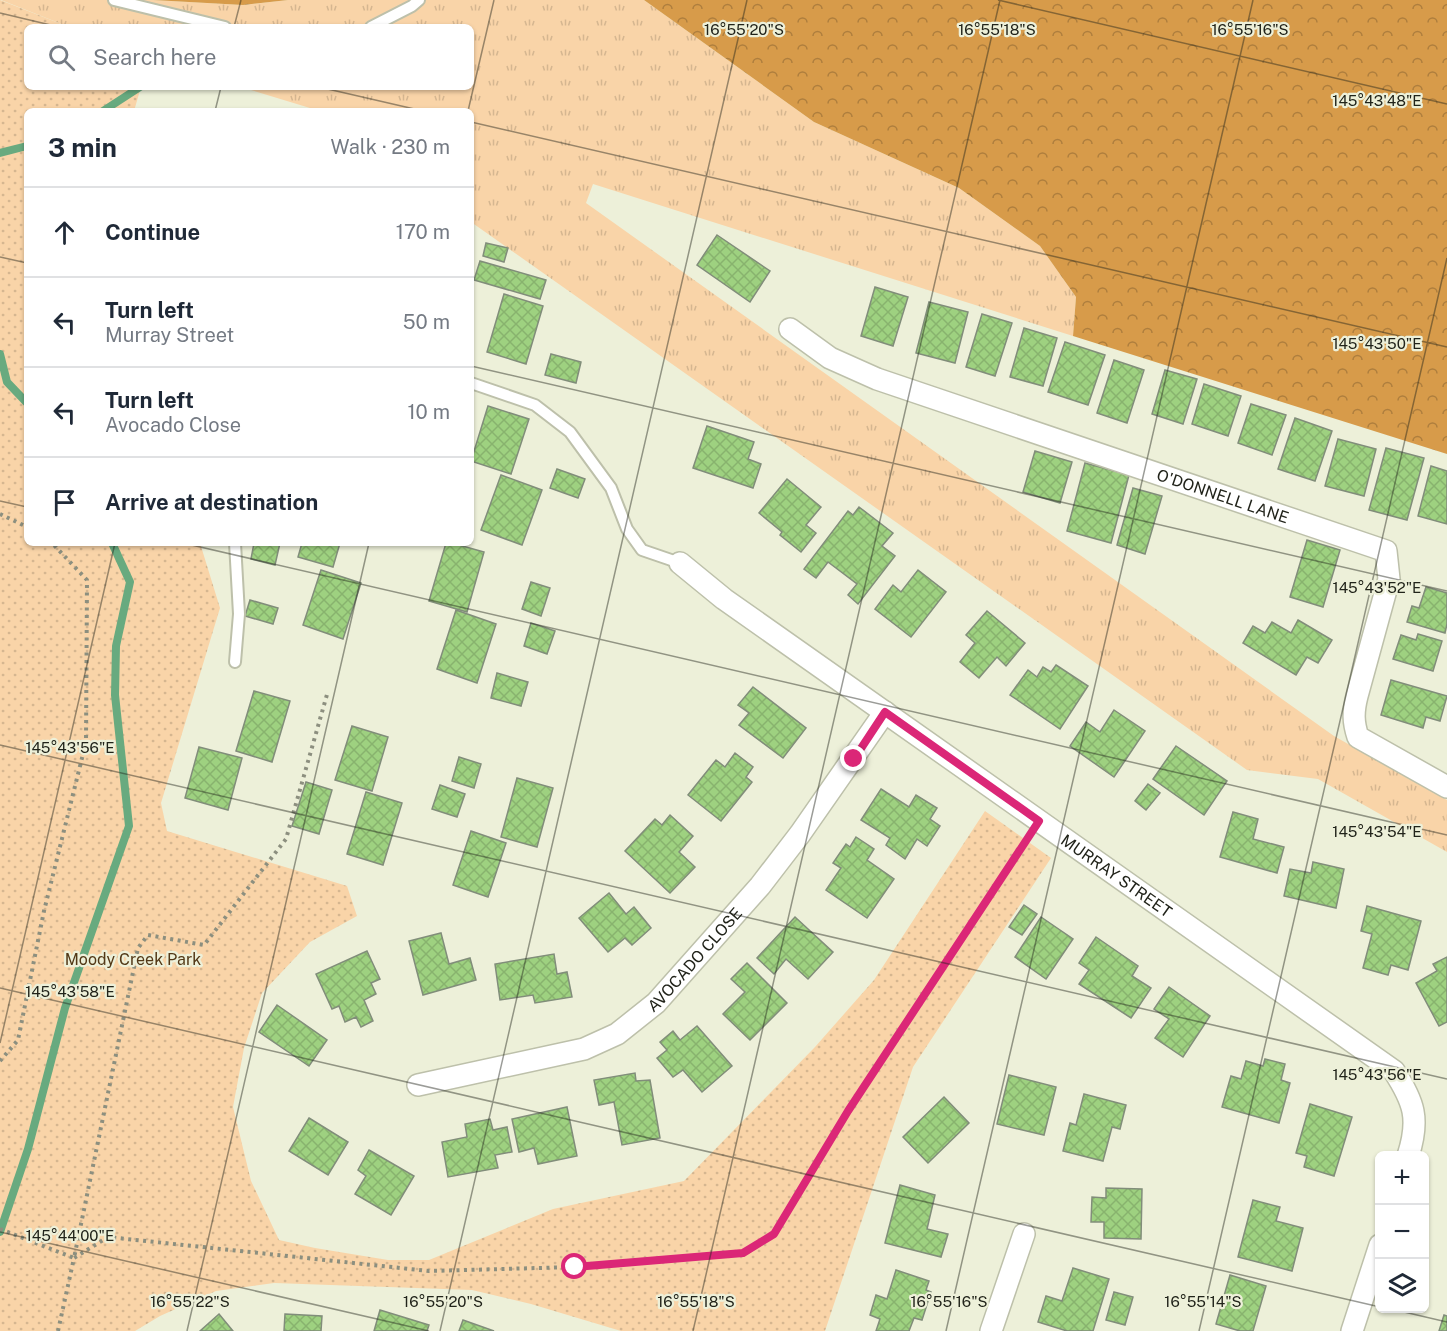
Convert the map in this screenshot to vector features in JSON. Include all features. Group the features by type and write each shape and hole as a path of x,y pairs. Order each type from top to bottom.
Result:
{"street":[{"name":"O'DONNELL LANE","path":"790,329 830,358 877,379 1386,551 1389,579 1355,705 1354,725 1358,737 1447,787"},
{"name":"MURRAY STREET","path":"680,563 724,599 1394,1071 1407,1092 1415,1113 1413,1143 1410,1151"},
{"name":"AVOCADO CLOSE","path":"418,1085 584,1049 617,1034 656,1003 760,886 800,834 885,712"},
{"path":"992,1331 1024,1234"},
{"path":"1352,1331 1375,1259"}],"lane":[{"path":"114,0 212,24"},
{"path":"377,24 419,0"},
{"path":"474,384 535,405 570,432 611,488 627,529 642,550 680,563"},
{"path":"235,546 239,614 235,662"}],"path":[{"path":"0,514 24,526"},
{"path":"0,1061 18,1040 44,911 86,741 87,580 54,546"},
{"path":"58,1331 138,948 148,935 204,945 286,839 328,691"},
{"path":"74,1258 108,1237 429,1271 575,1267 743,1253 774,1234 848,1111 1039,821"},
{"path":"0,1229 74,1258"}],"green space":[{"name":"Moody Creek Park","path":"0,0 61,24 24,24 24,90 140,90 135,108 24,108 24,546 201,546 220,608 161,803 167,831 347,886 357,916 310,942 262,993 244,1048 233,1107 251,1181 279,1240 388,1260 429,1260 553,1209 684,1181 815,1047 874,980 985,811 1051,858 913,1067 825,1331 621,1331 531,1304 472,1290 274,1283 216,1291 160,1316 135,1331 0,1331"},
{"path":"1,0 153,0 243,5 288,0 644,0 814,122 959,188 1040,246 1076,297 1073,336 593,184 586,203 1334,736 1447,800 1447,852 1318,779 1247,770 474,224 474,108 310,108 251,90 474,90 474,24 61,24"},
{"path":"153,0 288,0 243,5"},
{"path":"644,0 1447,0 1447,454 1073,336 1076,297 1040,246 959,188 814,122"}],"building":[{"path":"717,235 770,271 750,302 697,265"},
{"path":"486,243 508,248 504,262 483,256"},
{"path":"480,261 546,280 540,299 474,280"},
{"path":"875,287 908,297 893,346 861,336"},
{"path":"504,294 543,306 526,364 487,352"},
{"path":"929,302 968,312 955,363 916,353"},
{"path":"982,314 1012,323 995,376 966,367"},
{"path":"1024,328 1057,338 1043,386 1010,377"},
{"path":"1065,342 1105,355 1088,405 1048,392"},
{"path":"551,354 581,362 576,383 545,375"},
{"path":"1114,360 1144,370 1127,423 1097,413"},
{"path":"1165,370 1197,379 1183,424 1152,414"},
{"path":"1204,384 1241,396 1228,436 1192,424"},
{"path":"1251,404 1286,415 1272,455 1238,443"},
{"path":"488,406 529,419 511,474 474,462 474,451"},
{"path":"1295,418 1332,431 1315,481 1278,469"},
{"path":"707,426 754,442 748,459 761,464 753,488 693,468"},
{"path":"1338,439 1376,449 1364,496 1325,486"},
{"path":"1386,448 1424,458 1407,520 1369,510"},
{"path":"1035,451 1072,462 1060,503 1023,492"},
{"path":"1085,463 1129,475 1111,543 1067,531"},
{"path":"1431,466 1447,471 1447,524 1418,516"},
{"path":"557,469 585,479 578,498 550,488"},
{"path":"501,475 542,490 522,545 481,530"},
{"path":"787,479 821,507 806,525 816,533 801,552 780,535 782,532 759,513"},
{"path":"1133,488 1162,496 1145,554 1117,545"},
{"path":"859,507 893,533 882,546 895,556 858,604 848,595 857,584 828,562 816,578 804,569 848,511 853,515"},
{"path":"1307,540 1340,550 1323,607 1290,597"},
{"path":"253,546 279,546 275,565 251,559"},
{"path":"301,546 339,546 333,567 298,557"},
{"path":"445,546 463,546 484,552 467,612 429,601"},
{"path":"321,570 361,583 343,639 303,625"},
{"path":"918,570 946,592 911,637 875,609 893,585 901,592"},
{"path":"531,582 550,588 541,616 522,609"},
{"path":"1426,587 1447,593 1445,633 1407,622 1412,606 1419,608"},
{"path":"250,600 278,608 273,624 245,616"},
{"path":"456,610 496,624 477,683 437,669"},
{"path":"987,611 1025,643 1006,666 997,657 979,678 960,662 975,643 966,635"},
{"path":"1298,620 1332,640 1318,663 1307,657 1296,675 1243,643 1253,626 1265,633 1272,622 1291,633"},
{"path":"531,623 555,631 547,654 524,646"},
{"path":"1418,634 1442,641 1433,671 1393,659 1401,635 1416,640"},
{"path":"1056,665 1088,686 1060,729 1010,695 1028,670 1037,677 1043,667 1051,672"},
{"path":"497,673 528,682 521,706 491,698"},
{"path":"1391,680 1447,696 1440,721 1426,717 1423,728 1381,715"},
{"path":"753,687 806,728 783,758 739,725 749,713 738,705"},
{"path":"254,691 290,701 272,762 236,751"},
{"path":"1114,710 1145,731 1114,777 1070,746 1086,722 1100,732"},
{"path":"352,726 388,737 372,791 335,780"},
{"path":"1176,746 1227,781 1204,815 1153,779"},
{"path":"199,747 242,758 228,810 185,798"},
{"path":"735,753 753,767 746,777 752,782 721,821 688,795 716,760 725,767"},
{"path":"459,757 481,764 474,788 452,781"},
{"path":"517,778 553,788 537,847 501,837"},
{"path":"306,782 332,790 319,834 292,826"},
{"path":"1148,784 1160,793 1146,810 1135,801"},
{"path":"440,785 465,794 457,817 432,809"},
{"path":"881,789 909,807 916,795 937,808 930,819 940,826 927,846 917,839 905,859 886,845 890,838 861,820"},
{"path":"366,792 402,803 383,865 347,854"},
{"path":"1233,812 1258,819 1253,839 1284,847 1277,873 1220,857"},
{"path":"670,815 693,836 679,852 695,867 670,893 625,851 655,819 662,825"},
{"path":"471,831 506,843 488,897 453,885"},
{"path":"856,837 874,849 867,860 894,879 867,918 826,890 841,868 833,863 846,844 850,847"},
{"path":"1313,862 1344,869 1336,908 1284,896 1290,869 1311,873"},
{"path":"609,893 626,914 634,907 651,928 632,945 625,938 608,952 579,918"},
{"path":"1024,905 1037,914 1022,935 1009,927"},
{"path":"1367,906 1421,921 1408,970 1391,965 1388,975 1363,968 1372,934 1361,931"},
{"path":"795,917 833,952 808,979 786,959 774,974 757,958"},
{"path":"1041,917 1073,939 1046,979 1015,957"},
{"path":"441,933 449,964 470,958 476,980 423,995 409,941"},
{"path":"1096,937 1138,966 1132,976 1151,988 1131,1018 1079,984 1089,970 1079,963"},
{"path":"367,951 380,979 371,983 376,994 364,1000 373,1021 361,1027 356,1017 345,1022 339,1006 332,1009 316,974"},
{"path":"554,954 557,974 567,972 572,997 535,1003 533,995 500,1000 495,964"},
{"path":"1447,957 1447,1022 1439,1026 1416,983 1437,971 1433,964"},
{"path":"747,963 787,1003 750,1040 723,1014 745,992 731,979"},
{"path":"1169,987 1210,1016 1183,1057 1155,1038 1169,1019 1154,1009"},
{"path":"277,1005 327,1040 309,1066 259,1032"},
{"path":"697,1026 732,1066 702,1092 683,1070 673,1077 657,1058 667,1050 660,1042 673,1031 680,1040"},
{"path":"1265,1059 1285,1064 1281,1080 1290,1083 1279,1123 1222,1107 1231,1076 1241,1079 1246,1061 1263,1066"},
{"path":"635,1073 636,1081 650,1080 660,1138 622,1145 614,1102 599,1105 594,1080"},
{"path":"1009,1075 1056,1087 1044,1135 997,1124"},
{"path":"1084,1094 1126,1105 1120,1129 1112,1127 1103,1161 1063,1151 1070,1123 1076,1125"},
{"path":"944,1097 969,1123 928,1163 903,1137"},
{"path":"1310,1104 1352,1117 1334,1176 1304,1167 1307,1156 1296,1153"},
{"path":"567,1107 577,1156 538,1164 534,1148 519,1152 512,1119"},
{"path":"309,1118 348,1142 328,1175 289,1151"},
{"path":"490,1119 493,1130 507,1127 512,1152 495,1155 498,1168 448,1177 442,1142 467,1137 465,1124"},
{"path":"369,1150 414,1176 391,1215 355,1194 366,1176 358,1170"},
{"path":"900,1185 935,1195 927,1229 948,1234 941,1257 885,1243"},
{"path":"1106,1188 1142,1189 1141,1239 1104,1238 1104,1222 1091,1222 1092,1197 1106,1198"},
{"path":"1253,1200 1280,1207 1276,1221 1303,1228 1292,1271 1238,1257"},
{"path":"1073,1268 1109,1279 1093,1331 1067,1331 1038,1322 1046,1296 1062,1301"},
{"path":"896,1270 929,1281 926,1290 931,1292 922,1320 914,1318 909,1331 876,1331 880,1319 870,1315 876,1295 887,1299"},
{"path":"1230,1275 1266,1286 1253,1331 1240,1331 1216,1324"},
{"path":"1114,1292 1133,1297 1125,1325 1106,1320"},
{"path":"380,1310 429,1325 427,1331 374,1331"},
{"path":"219,1314 233,1331 200,1331"},
{"path":"285,1314 322,1316 321,1331 284,1331"},
{"path":"1444,1315 1447,1316 1447,1331 1439,1331"},
{"path":"463,1320 494,1331 459,1331"}],"waterway":[{"path":"108,108 135,90"},
{"path":"0,153 24,147"},
{"path":"0,354 7,382 24,400"},
{"path":"0,1232 28,1149 65,1008 129,826 115,695 116,646 130,582 113,546"}],"route":[{"path":"575,1267 743,1253 774,1234 848,1111 1039,821 885,712 854,759"}]}
